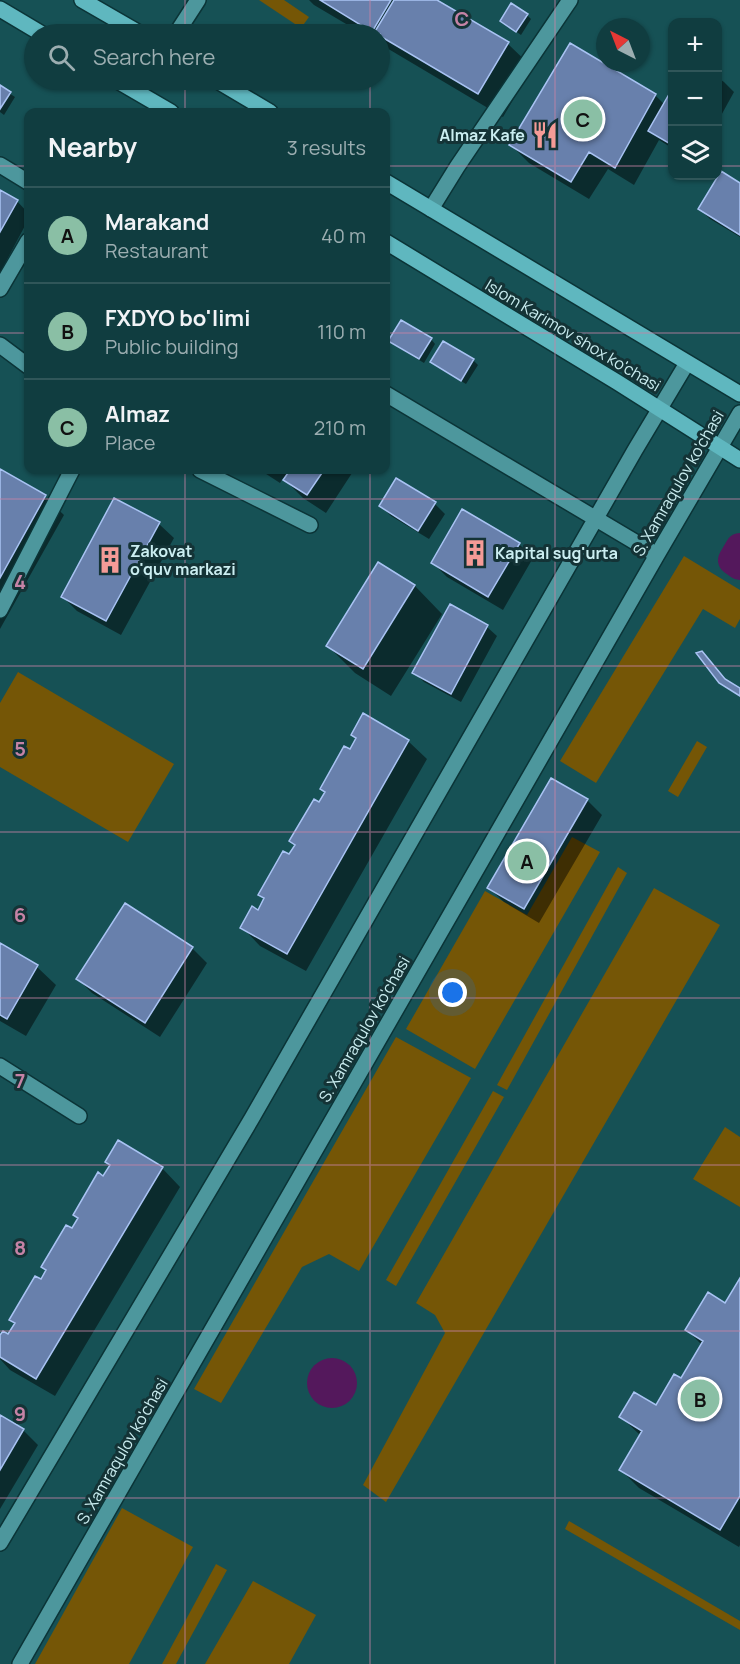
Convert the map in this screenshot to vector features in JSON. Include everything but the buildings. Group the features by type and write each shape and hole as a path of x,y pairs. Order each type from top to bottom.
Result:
{"main road":[{"path":"82,0 124,24"},
{"path":"0,9 25,24"},
{"path":"133,90 164,108"},
{"path":"233,90 263,108"},
{"path":"390,184 740,394"},
{"name":"Islom Karimov shox ko'chasi","path":"390,244 740,460"}],"street":[{"path":"182,24 198,0"},
{"path":"431,209 570,0"},
{"path":"0,165 24,180"},
{"path":"0,289 24,248"},
{"path":"0,345 24,363"},
{"path":"0,1543 252,1118 687,363"},
{"path":"390,396 657,555"},
{"name":"S. Xamraqulov ko'chasi","path":"20,1664 740,413"},
{"path":"0,610 70,474"},
{"path":"208,474 310,525"},
{"path":"0,1066 79,1116"}],"shaded area":[{"path":"259,0 284,0 309,17 304,24 295,24"},
{"path":"684,556 740,590 740,619 735,628 703,609 596,783 560,761"},
{"path":"18,672 174,764 128,842 0,767 0,703"},
{"path":"697,741 707,747 678,797 668,791"},
{"path":"572,837 600,852 475,1069 406,1029 485,891 527,915"},
{"path":"618,867 627,873 507,1090 497,1085"},
{"path":"654,888 720,925 386,1502 363,1485 445,1333 435,1315 416,1303"},
{"path":"396,1037 471,1078 359,1271 329,1254 302,1267 221,1403 194,1389"},
{"path":"493,1091 504,1097 396,1286 386,1280"},
{"path":"725,1127 740,1137 740,1207 693,1179"},
{"path":"327,1358 337,1358 350,1365 357,1378 357,1388 350,1401 337,1408 327,1408 318,1404 311,1397 307,1388 307,1378 311,1369 318,1362"},
{"path":"122,1508 193,1547 129,1664 35,1664"},
{"path":"569,1521 740,1621 740,1630 565,1529"},
{"path":"216,1564 227,1570 176,1664 162,1664"},
{"path":"253,1581 316,1615 289,1664 205,1664"}],"waterway":[{"path":"740,548 733,560 740,565"}],"place":[{"name":"Almaz","path":"583,119"},
{"name":"Almaz Kafe","path":"545,135"},
{"name":"Kapital sug'urta","path":"475,553"},
{"name":"Zakovat o'quv markazi","path":"110,560"},
{"name":"Marakand","path":"527,861"},
{"name":"FXDYO bo'limi","path":"700,1399"}]}
